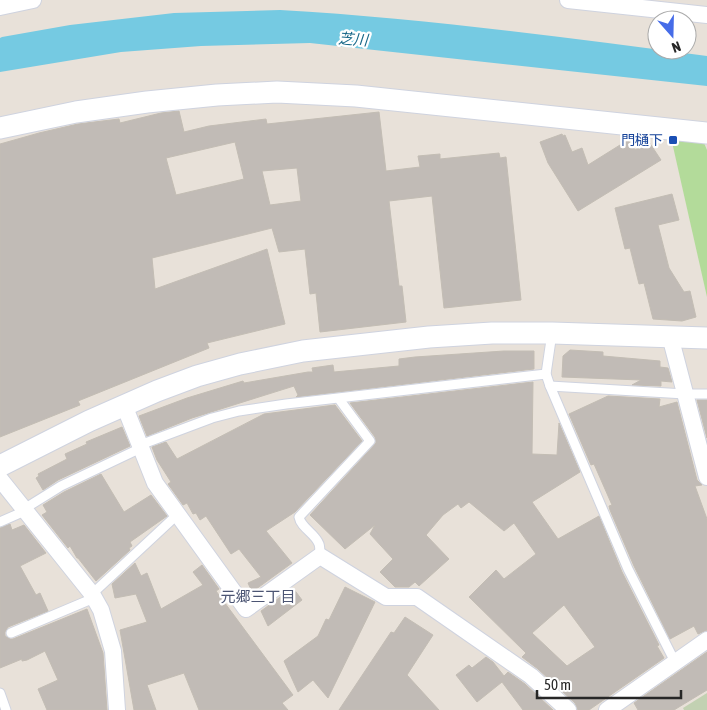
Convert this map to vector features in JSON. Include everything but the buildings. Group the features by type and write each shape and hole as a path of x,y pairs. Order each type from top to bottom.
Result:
{"street":[{"path":"0,7 33,0"},
{"path":"568,0 707,16"},
{"path":"0,128 76,112 147,102 217,95 277,92 356,96 707,133"},
{"path":"0,466 124,405 197,376 240,364 303,351 429,337 492,333 707,338"},
{"path":"670,336 707,478"},
{"path":"124,405 155,483 246,609 320,556 386,597 417,597 531,676 568,710"},
{"path":"0,479 93,596 101,610 113,651 117,710"},
{"path":"607,710 707,640"}],"lane":[{"path":"552,333 546,374 550,386 628,569 675,662"},
{"path":"0,522 25,510 61,486 141,447 212,418 239,411 546,374"},
{"path":"550,386 707,394"},
{"path":"320,556 320,545 300,521 299,517 370,441 339,399"},
{"path":"11,633 93,596 178,514"},
{"path":"0,693 6,710"}],"green space":[{"path":"675,139 704,143 707,150 707,297 672,142"},
{"path":"707,693 707,710 684,710 683,708"}],"water":[{"name":"芝川","path":"280,10 387,18 647,48 647,60 697,60 697,55 707,56 707,86 310,43 201,46 121,52 0,72 0,38 2,37 70,25 174,13"}],"place":[{"name":"門樋下","path":"673,140"}],"district":[{"name":"元郷三丁目","path":"258,596"}]}
